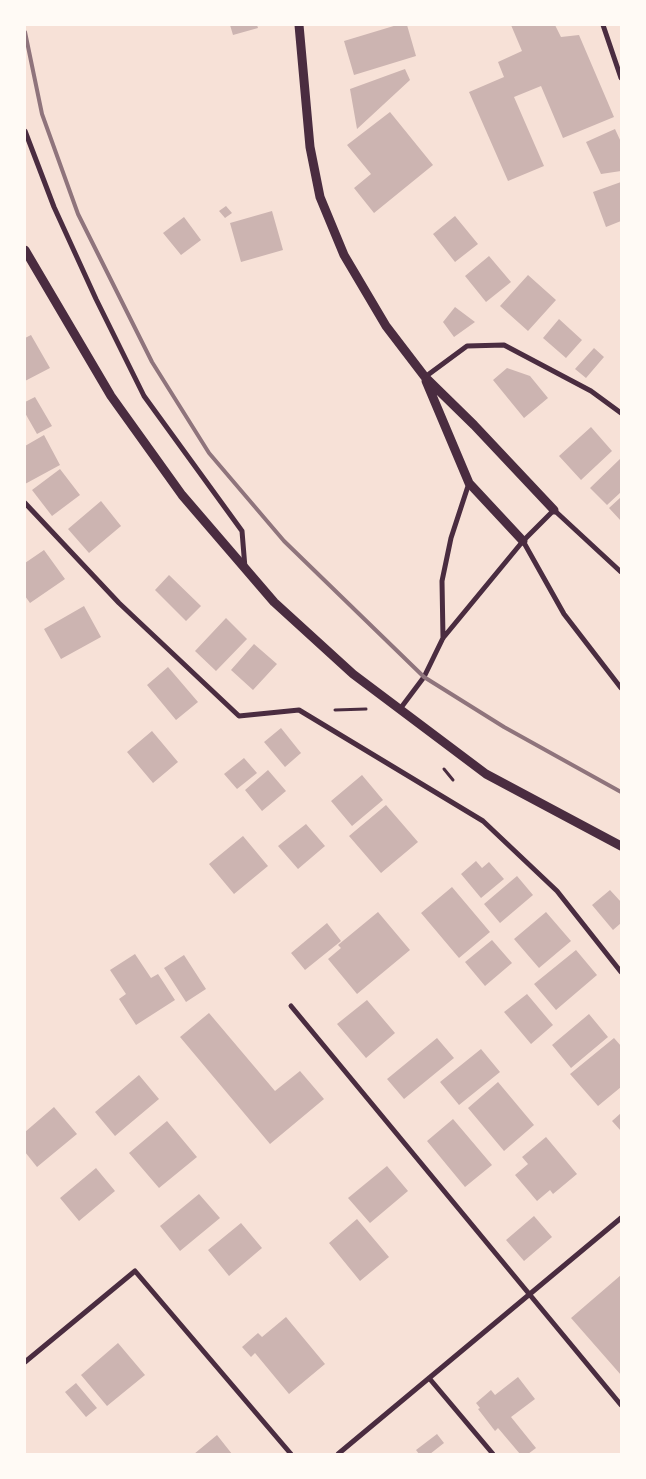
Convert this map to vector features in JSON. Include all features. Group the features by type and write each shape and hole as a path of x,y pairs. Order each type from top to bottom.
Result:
{"street":[{"path":"299,25 310,147 320,197 344,255 386,326 424,377 474,425 554,510 621,572"},
{"path":"603,25 621,78"},
{"path":"25,131 58,215 144,396 242,531 246,570"},
{"path":"25,250 111,396 182,495 274,602 353,674 486,774 621,846"},
{"path":"424,377 468,346 504,345 591,391 621,413"},
{"path":"424,377 469,483 522,541 564,614 621,688"},
{"path":"443,638 442,581 451,538 469,483"},
{"path":"25,503 119,603 239,716 299,710 483,821 557,891 621,972"},
{"path":"400,709 424,677 443,638 522,541 554,510"},
{"path":"291,1006 621,1405"},
{"path":"338,1454 621,1218"},
{"path":"25,1362 135,1271 291,1454"},
{"path":"428,1378 493,1454"}],"path":[{"path":"299,710 400,709"},
{"path":"442,765 453,781"}],"building":[{"path":"230,25 257,25 258,28 233,35"},
{"path":"397,25 407,25 416,56 354,75 344,41"},
{"path":"511,25 555,25 561,37 579,35 614,117 563,138 541,86 514,97 544,166 508,181 469,92 504,77 498,62 522,51"},
{"path":"405,69 410,80 357,129 350,89"},
{"path":"390,112 433,165 374,213 354,188 371,174 347,145"},
{"path":"615,129 621,142 621,171 601,174 586,142"},
{"path":"621,182 621,221 606,227 593,192"},
{"path":"226,206 232,213 225,218 219,211"},
{"path":"272,211 283,250 241,262 230,223"},
{"path":"455,216 478,244 455,262 433,234"},
{"path":"184,217 201,240 181,255 163,233"},
{"path":"489,256 511,282 486,302 465,276"},
{"path":"528,275 556,300 528,331 500,306"},
{"path":"455,307 475,322 454,337 443,322"},
{"path":"559,319 582,340 566,358 543,338"},
{"path":"31,335 50,368 25,381 25,338"},
{"path":"594,348 604,357 586,378 575,369"},
{"path":"507,368 530,376 548,398 524,418 493,380"},
{"path":"35,397 52,426 37,434 25,413 25,402"},
{"path":"591,427 612,451 581,480 559,456"},
{"path":"44,435 60,465 25,484 25,446"},
{"path":"621,458 621,492 607,505 590,488"},
{"path":"60,469 80,495 52,516 32,490"},
{"path":"621,497 621,521 609,508"},
{"path":"101,501 121,526 89,553 68,529"},
{"path":"44,550 65,579 30,603 25,596 25,563"},
{"path":"169,575 201,606 186,621 155,590"},
{"path":"84,606 101,637 61,659 44,629"},
{"path":"226,618 247,639 216,671 195,651"},
{"path":"254,644 277,664 253,690 231,670"},
{"path":"168,667 198,702 176,720 147,685"},
{"path":"281,728 301,753 285,767 264,742"},
{"path":"152,731 178,762 153,783 127,752"},
{"path":"244,758 257,773 237,789 224,774"},
{"path":"268,770 286,791 262,811 245,790"},
{"path":"362,775 383,800 352,826 331,801"},
{"path":"386,805 418,842 381,873 349,836"},
{"path":"306,824 325,846 298,869 278,846"},
{"path":"243,836 268,866 234,894 209,864"},
{"path":"476,861 482,868 489,862 504,879 481,898 461,874"},
{"path":"517,876 533,895 500,923 484,904"},
{"path":"452,887 490,932 459,958 421,913"},
{"path":"610,890 621,902 621,923 613,930 592,905"},
{"path":"378,912 410,950 357,994 328,959 341,948 338,945"},
{"path":"546,912 571,941 539,968 514,939"},
{"path":"327,923 341,941 305,970 291,953"},
{"path":"492,940 512,963 485,986 465,962"},
{"path":"576,950 597,975 556,1010 534,984"},
{"path":"135,954 151,978 158,974 175,1000 136,1025 119,999 126,994 110,970"},
{"path":"184,955 206,989 186,1002 164,968"},
{"path":"527,994 553,1025 531,1044 504,1012"},
{"path":"367,1000 395,1033 366,1058 337,1024"},
{"path":"209,1013 275,1091 300,1071 324,1099 270,1144 180,1037"},
{"path":"589,1014 608,1037 571,1068 552,1045"},
{"path":"437,1038 454,1058 404,1099 387,1079"},
{"path":"614,1038 621,1046 621,1087 598,1106 570,1074"},
{"path":"481,1049 500,1072 459,1105 440,1082"},
{"path":"139,1075 159,1099 115,1136 95,1112"},
{"path":"498,1082 534,1125 504,1151 468,1108"},
{"path":"54,1107 77,1134 37,1167 25,1152 25,1132"},
{"path":"621,1113 621,1131 612,1121"},
{"path":"453,1119 492,1165 465,1187 427,1141"},
{"path":"167,1121 197,1157 159,1188 129,1153"},
{"path":"546,1137 577,1174 553,1194 550,1190 537,1201 515,1175 528,1164 522,1157"},
{"path":"387,1166 408,1191 370,1223 348,1198"},
{"path":"96,1168 115,1191 79,1221 60,1198"},
{"path":"199,1194 220,1218 180,1251 160,1226"},
{"path":"534,1216 552,1237 524,1261 506,1240"},
{"path":"357,1219 389,1257 360,1281 329,1243"},
{"path":"241,1223 262,1248 229,1276 208,1250"},
{"path":"621,1275 621,1375 571,1318"},
{"path":"286,1317 325,1364 289,1394 255,1353 251,1357 242,1347 258,1333 262,1337"},
{"path":"118,1343 145,1375 107,1406 81,1375"},
{"path":"518,1377 535,1399 511,1417 536,1448 528,1454 520,1454 498,1428 495,1431 478,1409 480,1408 476,1403 491,1390 495,1395"},
{"path":"76,1383 97,1408 86,1417 65,1392"},
{"path":"437,1434 444,1443 430,1454 419,1454 416,1450"},
{"path":"217,1435 232,1454 194,1454"}],"railway":[{"path":"25,32 42,114 78,214 152,362 209,453 284,541 424,677 504,727 621,792"}]}
